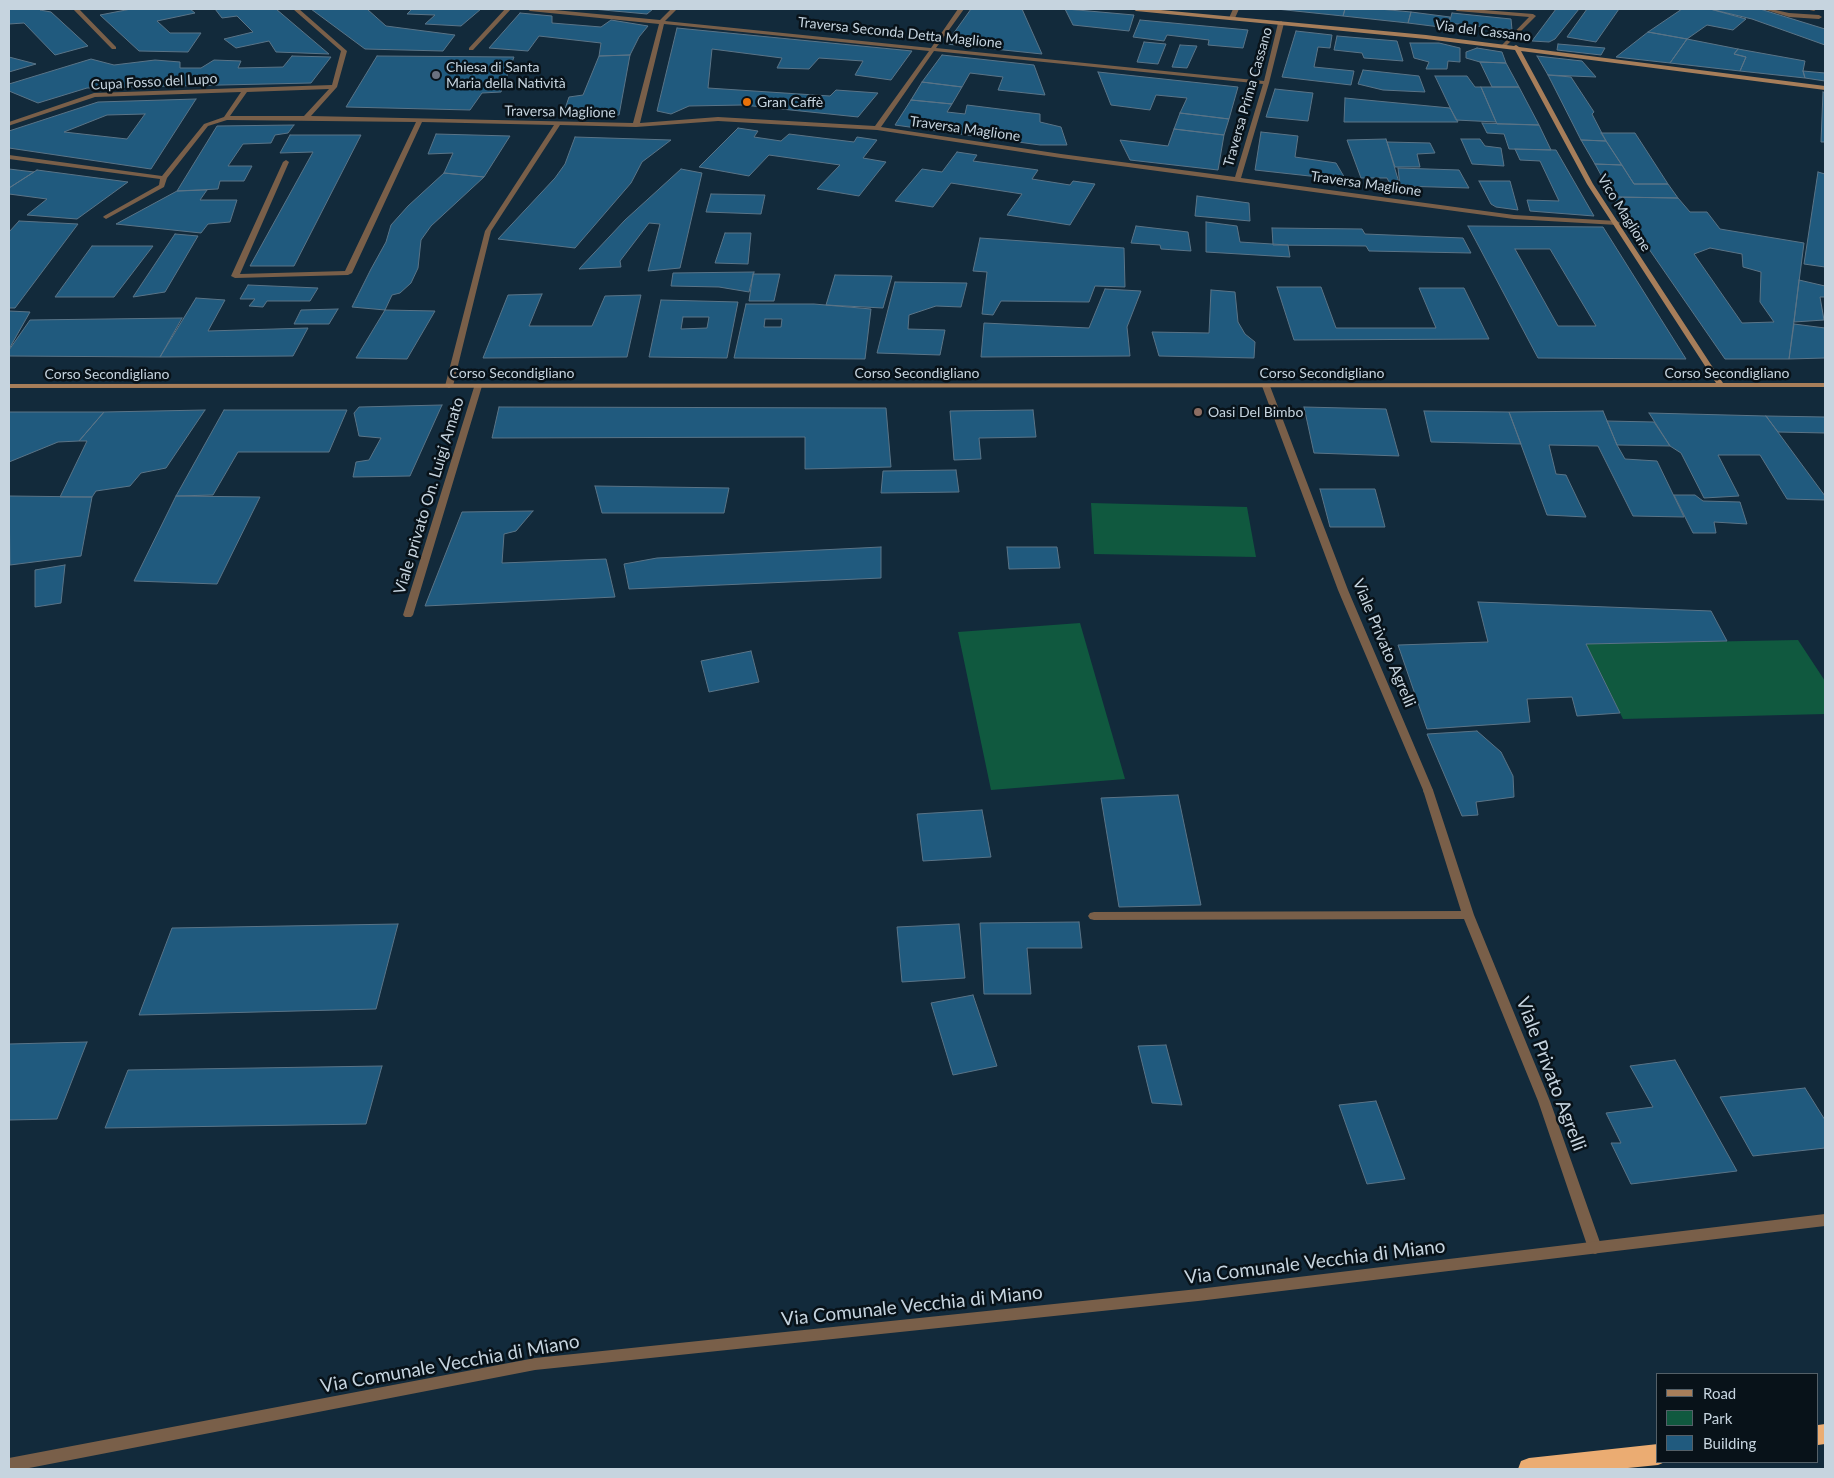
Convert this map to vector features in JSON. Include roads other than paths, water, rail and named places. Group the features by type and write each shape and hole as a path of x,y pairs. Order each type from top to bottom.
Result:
{"highway":[{"path":"1530,1469 1656,1454"}],"main road":[{"name":"Via del Cassano","path":"1136,9 1516,47 1825,88"},
{"name":"Vico Maglione","path":"1516,47 1590,184 1721,385"},
{"name":"Corso Secondigliano","path":"9,386 1825,385"}],"street":[{"path":"76,9 114,48"},
{"path":"296,9 344,51 334,87 306,118"},
{"path":"471,50 508,9"},
{"name":"Traversa Seconda Detta Maglione","path":"530,9 1266,83"},
{"path":"636,125 662,22 674,9"},
{"path":"876,128 961,9"},
{"path":"1232,18 1236,9"},
{"path":"1456,9 1533,16"},
{"path":"1504,46 1539,9"},
{"path":"1766,9 1789,16 1819,16"},
{"path":"1807,9 1825,19"},
{"path":"1807,9 1814,9"},
{"name":"Traversa Prima Cassano","path":"1238,178 1266,83 1281,23"},
{"name":"Cupa Fosso del Lupo","path":"9,124 94,95 334,87"},
{"path":"106,217 162,186 164,178 206,125 226,118 245,90"},
{"name":"Traversa Maglione","path":"226,118 306,118 557,125 636,125 718,119 876,128 1071,157 1238,178 1514,217 1617,223"},
{"path":"286,162 235,276 348,273 420,122"},
{"path":"449,386 488,231 557,125"},
{"path":"9,157 164,178"},
{"name":"Viale privato On. Luigi Amato","path":"408,615 478,386"},
{"name":"Viale Privato Agrelli","path":"1266,386 1343,590 1428,790 1468,915 1544,1101 1595,1248"},
{"path":"1094,916 1468,915"},
{"name":"Via Comunale Vecchia di Miano","path":"9,1466 535,1364 1198,1295 1825,1220"}],"place":[{"name":"Chiesa di Santa Maria della Natività","path":"436,75"},
{"name":"Gran Caffè","path":"747,102"},
{"name":"Oasi Del Bimbo","path":"1198,412"}]}
